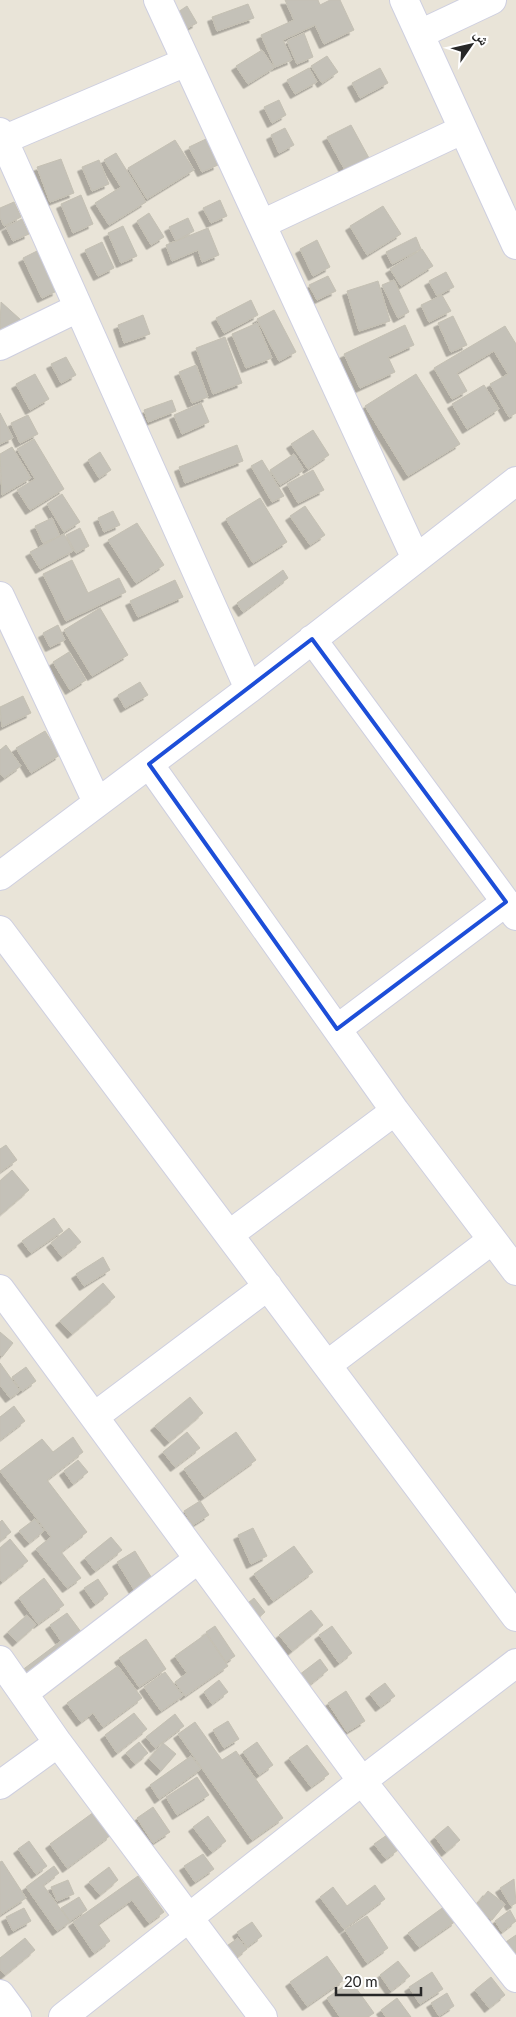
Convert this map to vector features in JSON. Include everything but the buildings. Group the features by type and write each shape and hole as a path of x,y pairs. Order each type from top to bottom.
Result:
{"street":[{"path":"158,0 416,559"},
{"path":"404,0 516,245"},
{"path":"420,34 492,0"},
{"path":"186,62 2,136 249,689"},
{"path":"262,224 462,130"},
{"path":"0,346 78,308"},
{"path":"0,876 249,689 312,638 416,559 514,488"},
{"path":"0,596 98,802"},
{"path":"312,638 511,909 336,1029"},
{"path":"148,764 395,1111 516,1271"},
{"path":"0,930 516,1617"},
{"path":"230,1234 395,1111"},
{"path":"327,1365 492,1240"},
{"path":"95,1416 268,1286"},
{"path":"0,1289 152,1493 197,1560 362,1781 516,1978"},
{"path":"24,1693 197,1560"},
{"path":"0,1660 58,1743 263,2017"},
{"path":"63,2017 362,1781 516,1663"},
{"path":"0,1785 58,1743"},
{"path":"0,1994 17,2017"}],"highlighted area":[{"path":"312,639 506,902 337,1029 149,764"}]}
